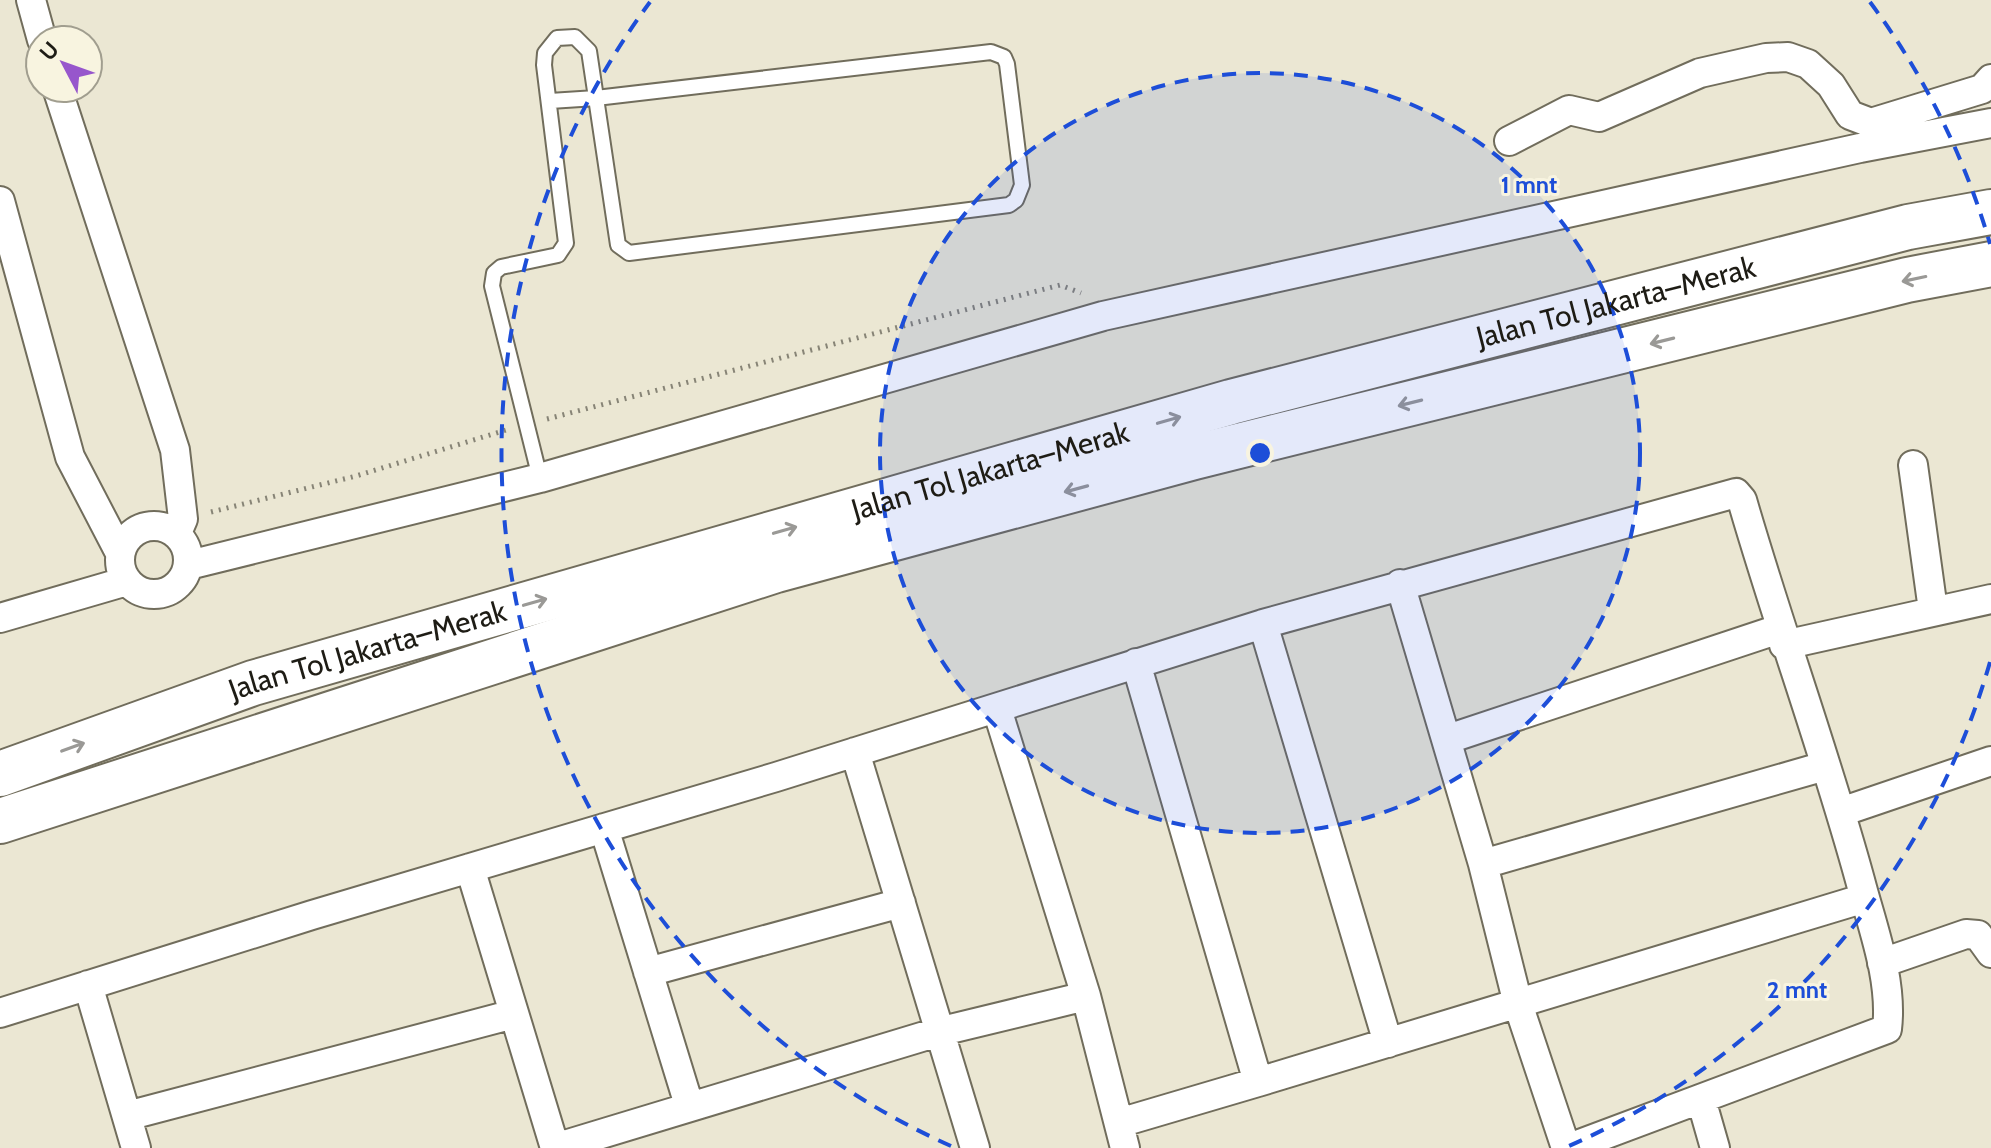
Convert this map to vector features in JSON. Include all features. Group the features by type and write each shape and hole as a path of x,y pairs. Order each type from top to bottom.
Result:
{"highway":[{"name":"Jalan Tol Jakarta–Merak","path":"0,774 253,683 1231,402 1908,227 1991,212"},
{"name":"Jalan Tol Jakarta–Merak","path":"0,821 776,570 1209,453 1907,280 1991,264"}],"street":[{"path":"31,0 38,24"},
{"path":"1509,141 1569,110 1599,117 1700,73 1766,58 1788,57 1808,64 1831,85 1850,115 1871,123 1982,89 1991,79"},
{"path":"0,201 70,457 120,553 121,568 127,581 143,593 163,593 180,583 189,565 189,553 180,526 175,450 62,104"},
{"path":"189,565 540,478 1103,316 1860,148 1991,123"},
{"path":"1913,465 1933,610"},
{"path":"0,1013 997,709 1263,624 1400,584 1731,492 1742,500 1781,637 1841,812 1882,963 1888,1025 1885,1032 1568,1148 1518,1004 1448,739 1400,584"},
{"path":"120,553 128,537 143,527 180,526"},
{"path":"0,618 127,581"},
{"path":"1448,739 1781,637 1991,599"},
{"path":"1263,624 1388,1043"},
{"path":"1136,663 1258,1082"},
{"path":"997,709 1086,996 1122,1135 1258,1082 1865,898"},
{"path":"855,752 975,1148"},
{"path":"1841,812 1991,761"},
{"path":"1483,864 1825,766"},
{"path":"604,828 689,1105"},
{"path":"470,868 555,1148 938,1032 1086,996"},
{"path":"648,972 901,903"},
{"path":"1882,963 1966,934 1978,935 1991,953"},
{"path":"88,985 136,1148"},
{"path":"127,1116 514,1014"},
{"path":"1701,1099 1715,1148"}],"lane":[{"path":"540,478 493,294 494,273 501,267 558,255 566,243 544,58 551,42 567,36 575,37 587,47 596,98 618,245 629,253 1009,205 1016,200 1022,185 1007,64 1004,57 991,52 596,98 550,101"}],"path":[{"path":"180,526 524,425 1060,285 1092,300 1103,316"}]}
